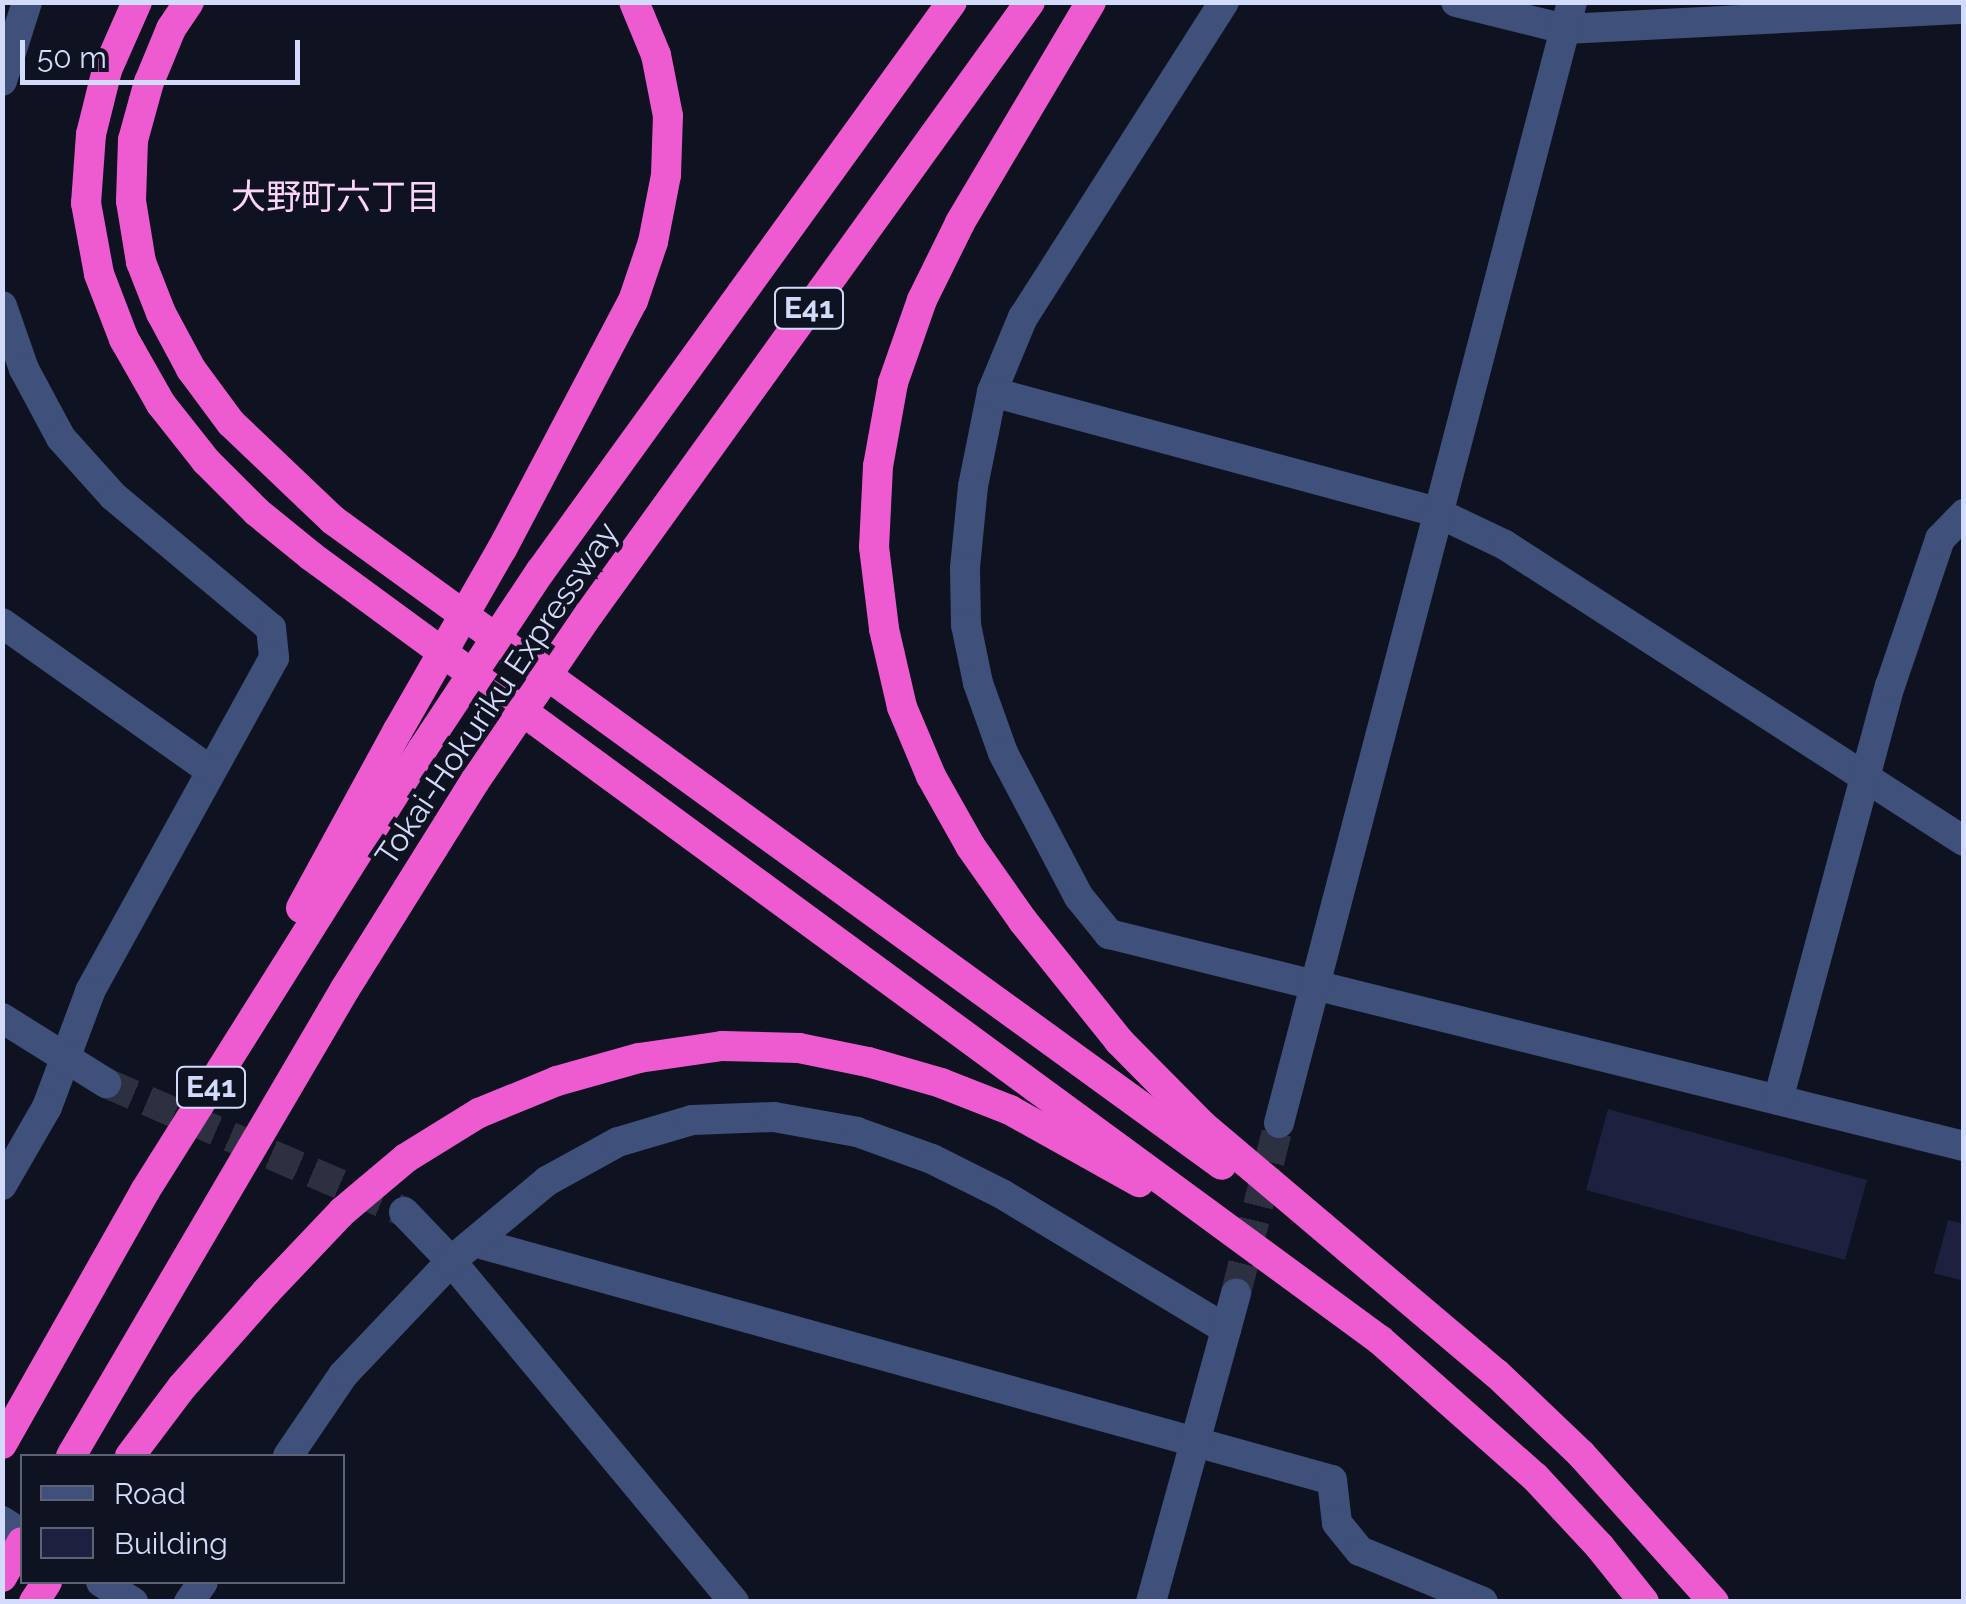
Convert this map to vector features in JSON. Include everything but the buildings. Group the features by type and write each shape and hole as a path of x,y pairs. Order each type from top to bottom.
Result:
{"highway":[{"path":"137,2 107,70 95,118 86,203 99,274 124,339 161,404 206,461 257,512 312,556 1380,1340 1535,1478 1600,1546 1644,1602"},
{"path":"189,2 171,29 149,82 133,140 131,201 141,262 161,313 190,369 231,423 334,520 1412,1302"},
{"path":"6,1437 410,741 502,549 633,300 652,242 666,175 668,116 656,55 634,2"},
{"name":"Tokai-Hokuriku Expressway","path":"410,741 540,572 952,2"},
{"name":"Tokai-Hokuriku Expressway","path":"72,1454 344,988 475,781 589,614 1030,2"},
{"path":"1091,2 960,223 922,300 894,384 878,466 874,547 884,629 902,707 931,776 972,847 1023,921 1118,1041 1202,1125 1498,1374 1580,1454 1714,1602"},
{"path":"132,1454 182,1387 266,1292 343,1210 406,1158 479,1113 557,1081 639,1058 722,1046 799,1048 868,1062 941,1083 1010,1110 1174,1202 1380,1340"},
{"path":"2,1577 20,1546"}],"street":[{"path":"2,81 27,2"},
{"path":"1224,2 1023,317 992,392 972,486 965,568 966,625 978,683 997,736 1079,897 1110,934 1964,1146"},
{"path":"1456,2 1568,16 1964,9"},
{"path":"1279,1123 1568,16"},
{"path":"2,306 24,369 61,438 113,496 271,628 274,658 90,992 47,1107 2,1185"},
{"path":"992,392 1436,512 1505,546 1964,841"},
{"path":"1778,1100 1862,776 1940,539 1964,514"},
{"path":"2,623 210,770"},
{"path":"2,1018 106,1084"},
{"path":"289,1454 343,1375 450,1261 548,1181 618,1142 692,1120 774,1117 857,1132 932,1158 1002,1194 1226,1329"},
{"path":"404,1212 450,1261 734,1602"},
{"path":"474,1242 1332,1480 1336,1523 1360,1551 1482,1602"},
{"path":"1151,1602 1236,1293"},
{"path":"104,1584 133,1602"}],"tunnel":[{"path":"106,1083 404,1212"},
{"path":"1236,1293 1279,1123"}],"district":[{"name":"大野町六丁目","path":"336,197"}]}
